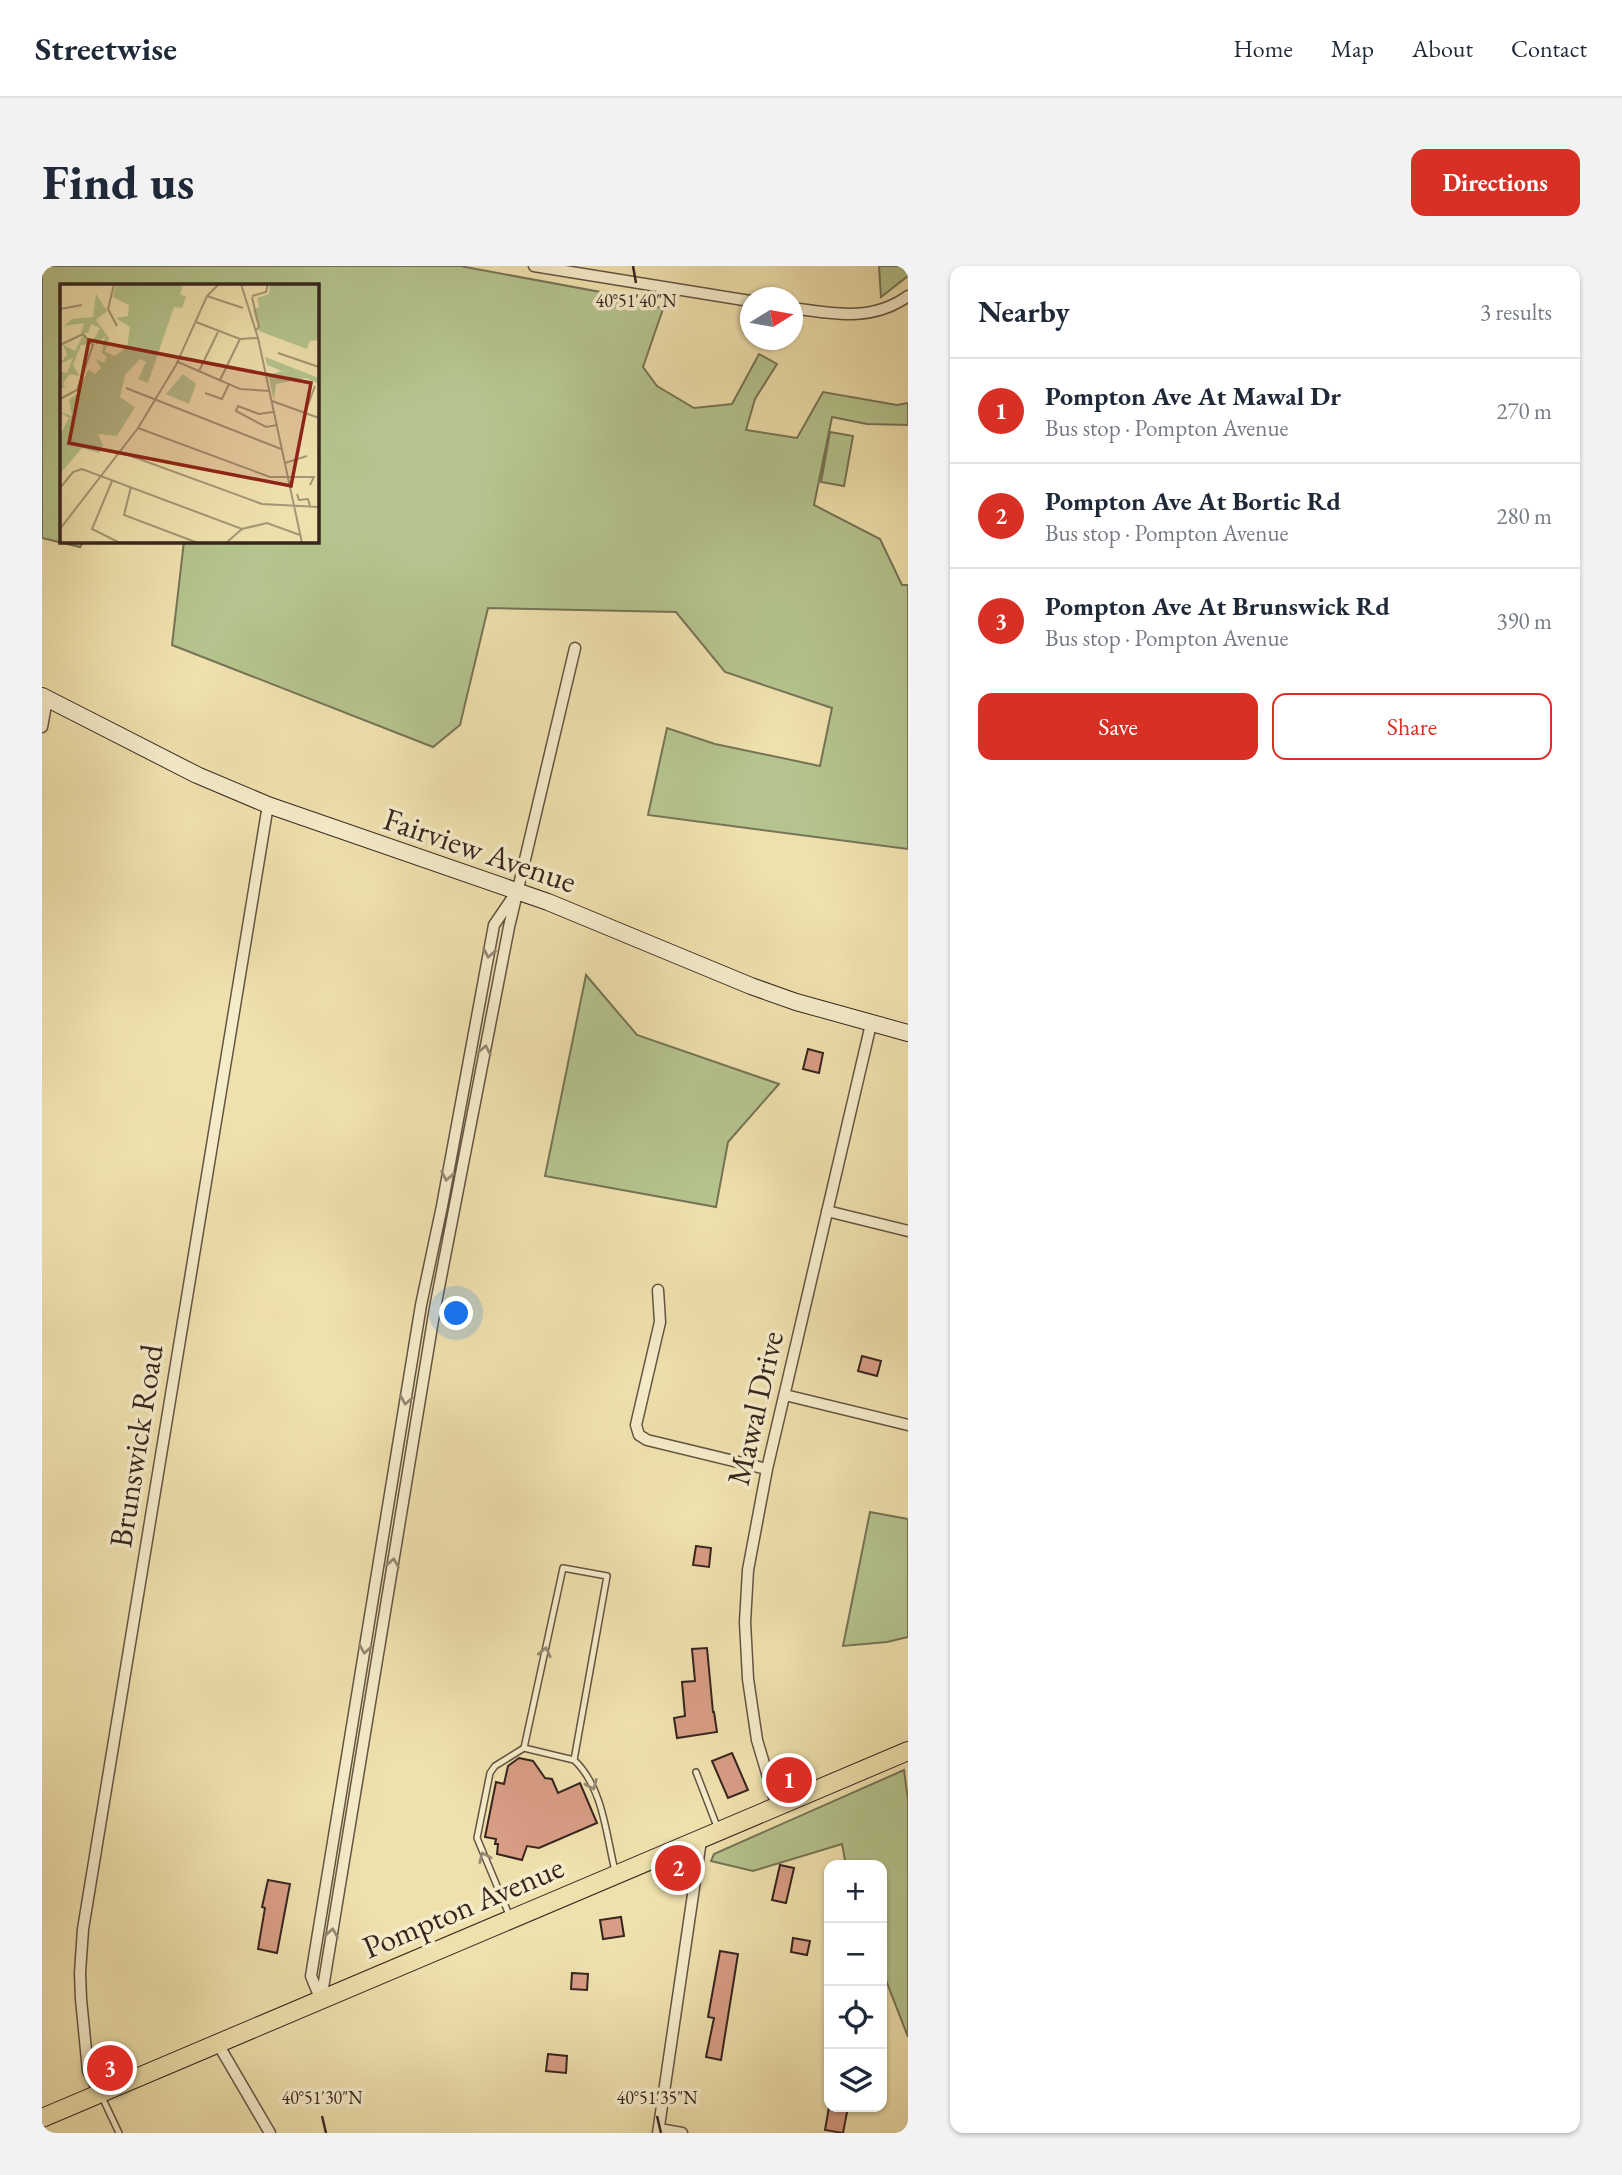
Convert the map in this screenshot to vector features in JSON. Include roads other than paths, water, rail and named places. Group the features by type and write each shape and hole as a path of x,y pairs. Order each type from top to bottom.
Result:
{"main road":[{"name":"Fairview Avenue","path":"44,698 197,775 268,806 603,923 751,986 796,1002 908,1033"},
{"name":"Pompton Avenue","path":"42,2118 908,1751"}],"street":[{"path":"534,266 740,299"},
{"path":"803,310 858,315 883,310 908,296"},
{"path":"321,2000 443,1266 517,892 575,648"},
{"path":"42,727 44,698"},
{"name":"Brunswick Road","path":"100,2094 88,2071 80,1973 83,1929 268,806"},
{"path":"321,2000 311,1976 430,1263 494,925 517,892"},
{"name":"Mawal Drive","path":"777,1807 757,1740 748,1679 746,1648 751,1545 871,1024"},
{"path":"465,1084 478,1086"},
{"path":"827,1211 908,1231"},
{"path":"430,1263 443,1266"},
{"path":"658,1290 660,1322 636,1425 639,1435 647,1440 767,1469"},
{"path":"785,1395 908,1425"},
{"path":"398,1448 412,1450"},
{"path":"369,1625 382,1627"},
{"path":"338,1812 352,1814"},
{"path":"682,2133 658,2131 701,1840"},
{"path":"218,2044 270,2133"}],"lane":[{"path":"524,1748 563,1568 607,1576 574,1760"},
{"path":"511,1919 477,1838 490,1773 495,1766 524,1748 574,1760 586,1771 593,1785 616,1875"},
{"path":"696,1772 719,1832"},
{"path":"100,2094 119,2133"}],"place":[{"name":"Pompton Ave At Mawal Dr","path":"789,1780"},
{"name":"Pompton Ave At Bortic Rd","path":"678,1868"},
{"name":"Pompton Ave At Brunswick Rd","path":"110,2068"}]}
